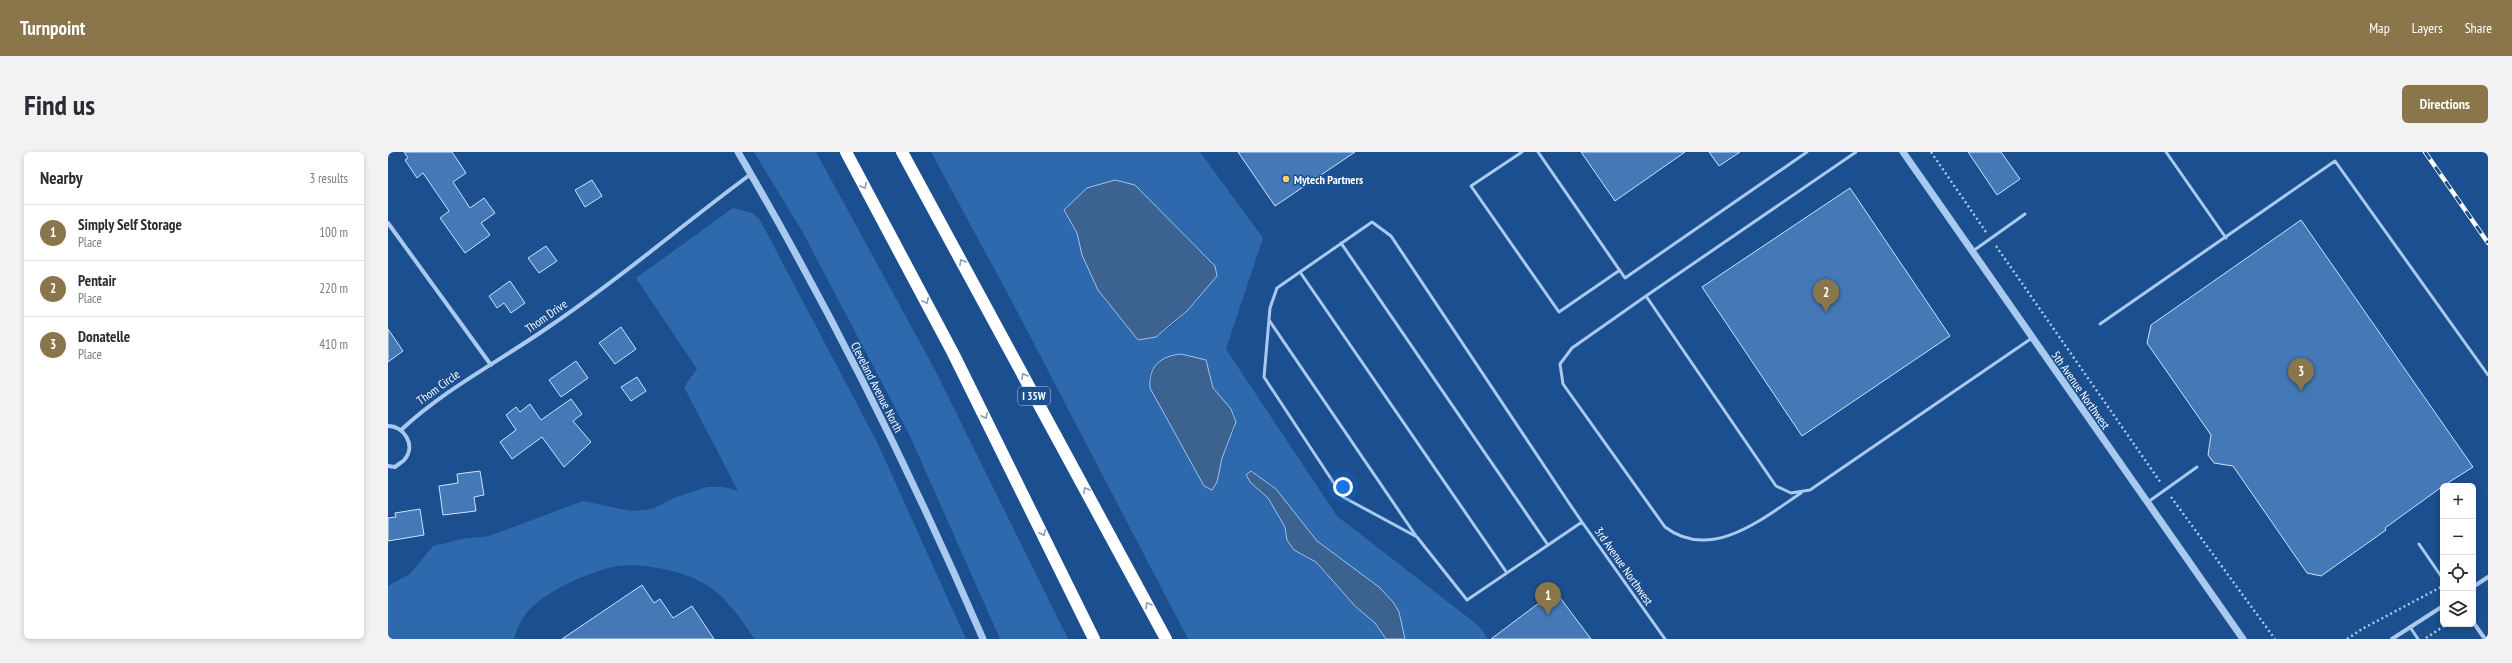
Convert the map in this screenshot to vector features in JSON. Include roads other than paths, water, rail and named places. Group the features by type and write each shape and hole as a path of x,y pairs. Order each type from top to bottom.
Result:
{"highway":[{"path":"846,152 954,353 1094,639"},
{"name":"I 35W","path":"902,152 1166,639"},
{"path":"1079,608 1088,639"}],"street":[{"name":"Cleveland Avenue North","path":"738,152 835,328 884,424 945,551 983,639"},
{"name":"5th Avenue Northwest","path":"1903,152 2146,503 2243,639"},
{"name":"Thom Drive","path":"491,365 618,278 751,174"},
{"path":"388,223 491,365"},
{"name":"Thom Circle","path":"401,430 418,414 470,375 491,365"},
{"path":"388,426 401,430 407,436 410,445 406,458 395,467 388,466"},
{"path":"2476,585 2488,577"},
{"path":"2392,639 2440,608"},
{"path":"2476,626 2486,639"}],"lane":[{"path":"1522,152 1471,186 1559,312 1620,270"},
{"path":"1538,152 1625,278 1806,152"},
{"path":"1856,152 1572,348 1560,364 1563,384 1665,527 1678,537 1700,541 1722,537 1747,529 1801,493 1810,490 2032,338"},
{"path":"2166,152 2226,238"},
{"path":"2100,324 2336,162 2488,375"},
{"path":"1972,252 2025,214"},
{"name":"3rd Avenue Northwest","path":"1341,244 1372,222 1391,236 1569,503 1665,639"},
{"path":"1417,537 1343,497 1264,377 1269,320 1277,288 1341,244 1548,545"},
{"path":"1300,272 1507,573"},
{"path":"1646,296 1776,486 1792,493 1801,493"},
{"path":"1269,320 1417,537 1467,600 1582,522"},
{"path":"2146,503 2197,467"},
{"path":"2419,544 2440,575"},
{"path":"2410,628 2418,639"}],"railway":[{"path":"2425,152 2488,243"}],"place":[{"name":"Mytech Partners","path":"1286,179"},
{"name":"Pentair","path":"1826,312"},
{"name":"Donatelle","path":"2301,391"},
{"name":"Simply Self Storage","path":"1548,615"}]}
